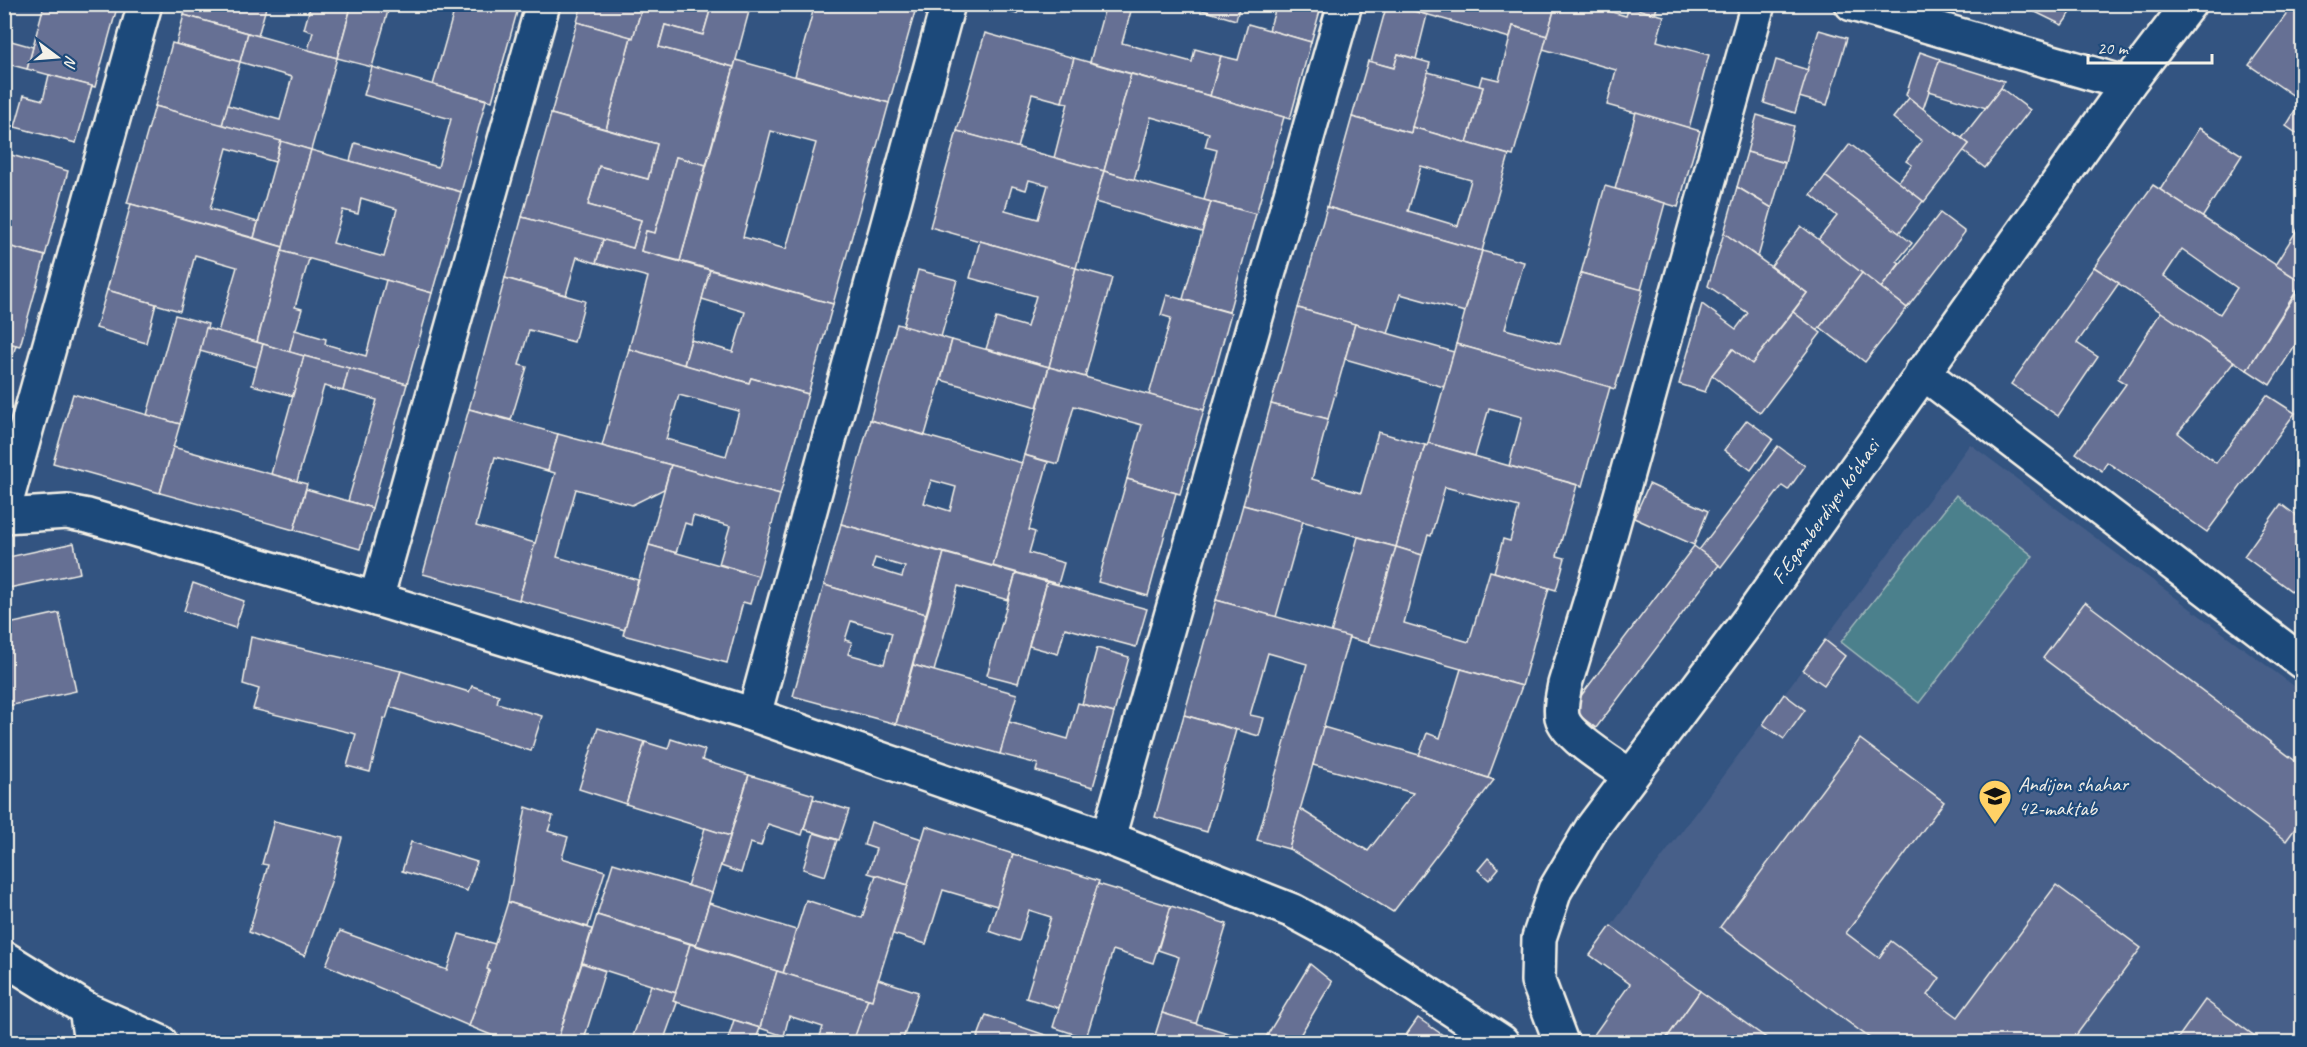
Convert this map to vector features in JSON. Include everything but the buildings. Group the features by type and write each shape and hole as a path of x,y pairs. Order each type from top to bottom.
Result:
{"street":[{"path":"4,509 145,4"},
{"path":"376,599 543,4"},
{"path":"754,715 948,4"},
{"path":"1108,838 1345,4"},
{"path":"1630,776 1569,731 1563,720 1561,705 1565,684 1603,560 1758,4"},
{"path":"1852,4 2128,84"},
{"name":"F.Egamberdiyev kо‘chasi","path":"1561,1042 1538,981 1539,938 1555,890 1592,828 1747,622 1922,372 2128,84 2189,4"},
{"path":"1922,372 2302,662"},
{"path":"4,516 67,512 88,516 376,599 754,715 1108,838 1293,911 1343,938 1502,1042"},
{"path":"4,958 86,1010 160,1042"},
{"path":"86,1010 91,1042"}],"shaded area":[{"name":"Andijon shahar 42-maktab","path":"1970,444 2302,692 2302,1042 1772,1042 1611,926"}],"green space":[{"path":"1956,495 2033,556 1919,703 1841,642"}],"place":[{"name":"Andijon shahar 42-maktab","path":"1995,825"}]}
